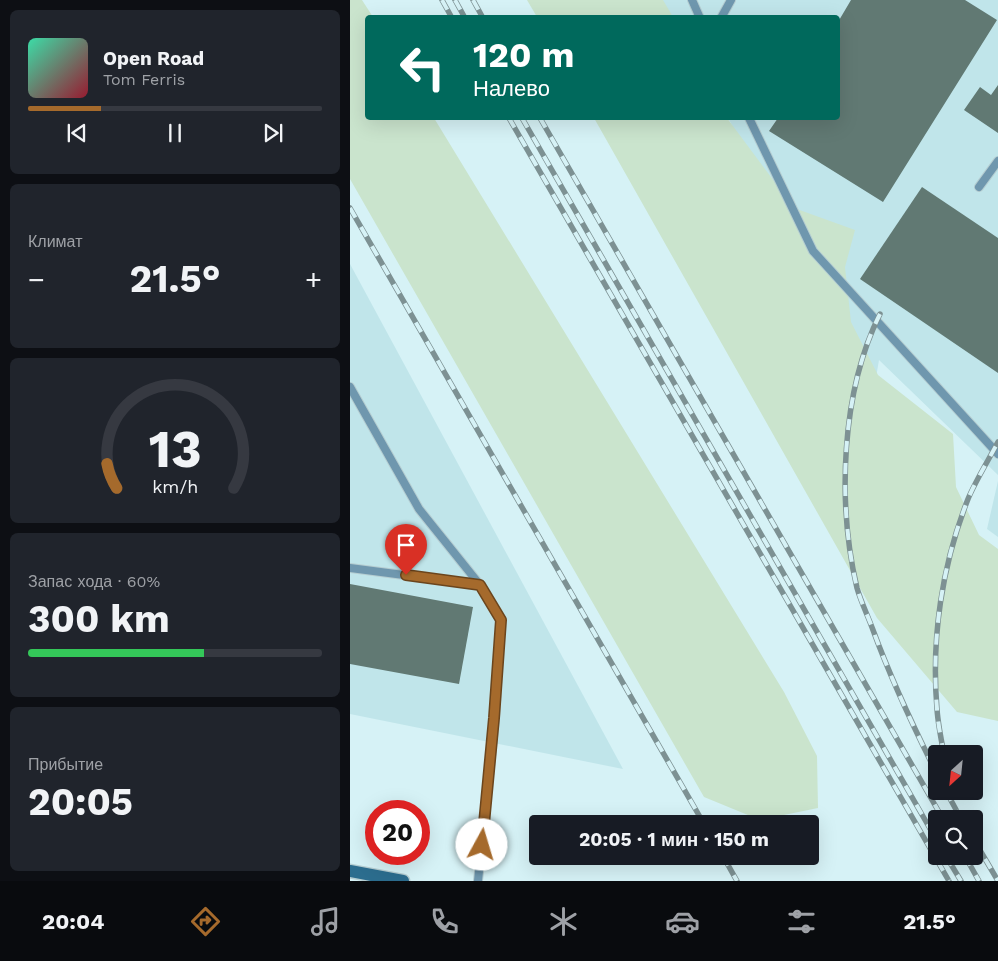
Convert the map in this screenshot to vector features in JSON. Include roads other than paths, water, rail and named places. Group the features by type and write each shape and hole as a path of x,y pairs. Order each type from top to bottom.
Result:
{"street":[{"path":"350,871 403,881"}],"lane":[{"path":"692,0 699,15"},
{"path":"723,15 732,0"},
{"path":"750,120 813,251 998,454"},
{"path":"979,187 998,161"},
{"path":"350,387 419,509 480,585 501,620 494,718 478,881"},
{"path":"350,568 480,585"}],"railway":[{"path":"442,0 450,15"},
{"path":"455,0 463,15"},
{"path":"473,0 481,15"},
{"path":"510,120 949,881"},
{"path":"523,120 928,825"},
{"path":"541,120 938,810"},
{"path":"350,208 699,815"},
{"path":"880,314 867,345 857,378 850,413 846,448 845,485 847,520 857,588 880,648 928,756"},
{"path":"942,745 938,720 936,682 937,629 940,602 951,550 968,499 998,442"},
{"path":"951,800 956,810"},
{"path":"983,855 998,881"},
{"path":"728,865 737,881"},
{"path":"951,865 961,881"},
{"path":"970,865 979,881"}]}
